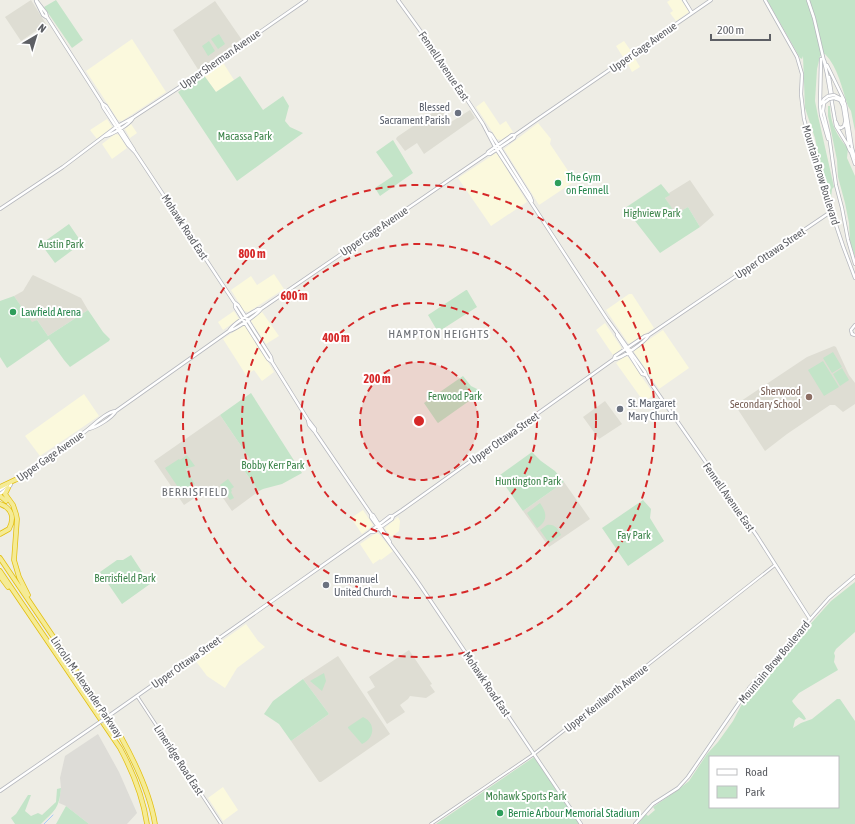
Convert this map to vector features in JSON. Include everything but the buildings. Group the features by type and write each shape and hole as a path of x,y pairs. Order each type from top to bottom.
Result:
{"highway":[{"path":"0,487 17,479"},
{"path":"8,488 5,494 14,508 17,519 14,553 16,569 31,603"},
{"path":"0,495 14,508"},
{"path":"0,504 4,505 9,510 12,518 9,529 0,534"},
{"name":"Lincoln M. Alexander Parkway","path":"0,558 132,757 150,800 156,824"},
{"name":"Lincoln M. Alexander Parkway","path":"0,571 120,748 135,780 147,824"},
{"path":"0,576 27,610"}],"main road":[{"name":"Mohawk Road East","path":"35,0 46,13 46,17 103,104 106,106 128,145 135,152 234,302 235,307 245,319 268,359 272,362 315,429 315,432 373,515 386,539 420,585 582,824"},
{"name":"Upper Sherman Avenue","path":"0,209 63,167 107,134 195,77 306,0"},
{"name":"Fennell Avenue East","path":"398,0 435,51 489,133 489,136 498,147 530,196 532,203 617,332 617,335 645,372 776,564 810,619"},
{"path":"684,0 692,13"},
{"name":"Upper Gage Avenue","path":"0,495 17,479 89,429 92,425 113,411 116,411 232,330 245,319 260,311 487,154 490,154 512,135 515,136 711,0"},
{"name":"Mountain Brow Boulevard","path":"764,0 796,57 801,70 801,94 804,120 822,183 855,278"},
{"path":"808,0 814,18 836,126 848,144 855,164"},
{"path":"822,54 830,80 837,126 840,128 843,127 845,122"},
{"path":"822,54 820,105 821,115 829,141"},
{"path":"824,60 843,97 855,158"},
{"path":"821,115 821,104 829,97 842,99 845,104"},
{"path":"829,97 823,108 834,164 836,185 855,264"},
{"path":"834,97 840,100 842,104 850,151"},
{"name":"Upper Ottawa Street","path":"0,791 370,532 374,532 390,516 393,516 614,359 615,356 645,336 649,335 832,211"},
{"path":"855,325 851,330 852,334 855,335"},
{"name":"Upper Ottawa Street","path":"614,359 618,359 647,339 649,335"},
{"name":"Upper Gage Avenue","path":"0,490 12,484"},
{"name":"Mountain Brow Boulevard","path":"635,824 653,804 678,788 688,777 750,687 829,598 855,576"}],"street":[{"name":"Upper Kenilworth Avenue","path":"431,824 534,754 776,564"},
{"name":"Limeridge Road East","path":"137,696 221,824"}],"shaded area":[{"path":"31,0 46,24 21,41 5,17"},
{"path":"670,0 681,0 689,12 676,21 670,13 673,11 667,2"},
{"path":"215,1 242,40 199,71 173,30"},
{"path":"132,39 166,92 122,121 118,120 86,71"},
{"path":"624,41 631,51 623,57 616,46"},
{"path":"634,57 640,67 632,72 627,62"},
{"path":"222,61 234,80 216,92 203,74"},
{"path":"484,101 500,125 506,121 513,132 501,140 497,139 476,107"},
{"path":"441,107 451,122 470,110 475,118 424,154 417,143 405,151 396,139 397,137"},
{"path":"107,119 112,127 97,139 90,130"},
{"path":"538,123 551,139 550,144 575,181 539,205 504,149"},
{"path":"131,124 137,133 130,138 125,129"},
{"path":"115,134 119,135 127,148 112,159 102,144"},
{"path":"496,153 527,202 491,226 458,178"},
{"path":"690,180 714,215 700,227 688,207 676,215 665,198 669,195 669,193"},
{"path":"274,274 284,289 250,311 244,311 231,290 251,276 257,285"},
{"path":"33,275 81,298 88,310 48,336 37,320 32,323 14,296 23,291"},
{"path":"629,294 632,294 654,328 630,344 606,310"},
{"path":"234,311 239,319 223,330 218,322"},
{"path":"262,312 279,336 266,344 251,321"},
{"path":"605,323 621,347 621,350 613,355 596,330"},
{"path":"242,326 246,326 274,372 262,381 254,370 246,375 223,339"},
{"path":"663,330 689,368 659,389 634,352 635,349"},
{"name":"Sherwood Secondary School","path":"834,346 836,347 849,375 855,383 855,404 843,412 835,405 830,405 765,451 735,405 807,357"},
{"path":"625,356 628,357 653,393 653,395 644,402 616,363"},
{"path":"84,394 99,416 40,456 25,436"},
{"path":"605,401 622,424 599,439 583,417"},
{"path":"220,415 252,462 243,469 259,491 232,511 214,485 184,505 154,461"},
{"path":"564,482 590,519 549,547 523,511"},
{"path":"363,510 373,525 362,534 351,518"},
{"path":"398,517 400,521 399,531 391,537 385,529"},
{"path":"376,533 379,534 393,551 373,564 360,544"},
{"path":"246,624 258,641 265,647 237,668 225,688 207,676 195,660"},
{"path":"409,650 432,684 430,685 435,692 426,698 410,696 400,705 405,712 387,724 367,692 375,687 369,677"},
{"path":"338,656 390,734 319,782 291,741 329,714 303,679"},
{"path":"98,734 119,772 137,813 127,824 89,824 66,806 59,803 61,788 60,778 65,756"},
{"path":"223,787 238,810 223,821 208,798"}],"green space":[{"path":"56,0 83,40 72,48 44,7"},
{"path":"767,0 855,0 855,131 851,111 839,78 833,65 825,54 820,56 817,69 815,101 834,187 832,189 831,198 825,187 815,138 805,108 803,56 802,59 800,58"},
{"path":"219,34 225,44 218,49 211,39"},
{"path":"209,41 215,51 208,56 202,46"},
{"name":"Macassa Park","path":"203,74 216,92 240,76 263,110 283,96 289,106 285,121 290,127 303,133 237,181 178,92"},
{"path":"828,106 830,106 831,118 835,129 848,148 847,158 855,176 855,257 850,241 849,223 838,177 837,160 828,116"},
{"path":"393,140 413,173 380,196 375,188 393,176 376,152"},
{"name":"Highview Park","path":"661,184 670,195 665,198 676,214 688,207 700,227 660,253 625,208"},
{"name":"Austin Park","path":"69,224 82,243 55,263 41,244"},
{"path":"466,290 477,307 438,332 428,315"},
{"path":"14,296 32,322 37,320 48,336 88,310 103,332 110,339 70,367 49,339 7,368 0,357 0,301"},
{"path":"833,352 842,367 832,373 823,358"},
{"path":"823,361 839,387 824,396 808,370"},
{"path":"842,368 849,380 840,386 833,374"},
{"name":"Ferwood Park","path":"463,376 471,386 479,390 479,394 438,423 424,403"},
{"name":"Bobby Kerr Park","path":"251,393 302,473 282,484 259,491 243,469 252,462 220,415"},
{"name":"Huntington Park","path":"532,452 541,461 555,471 564,482 523,511 499,477"},
{"path":"187,455 195,466 185,469 195,484 182,493 165,468"},
{"path":"228,479 234,487 231,489 231,492 234,498 230,500 220,485"},
{"name":"Fay Park","path":"643,500 651,509 650,518 664,541 628,566 602,528"},
{"path":"540,503 545,513 545,520 537,528 527,513"},
{"path":"547,525 554,526 561,535 549,543 540,530"},
{"name":"Berrisfield Park","path":"131,555 150,584 122,604 100,572 117,560 123,560"},
{"path":"855,582 855,632 836,649 834,653 834,662 838,670 799,693 792,701 806,719 804,720 799,717 795,720 793,728 812,719 837,699 840,699 855,721 855,824 638,824 646,814 648,816 655,810 653,807 689,781 707,754 718,742 733,721 743,702 754,693 764,676 831,601"},
{"path":"324,673 326,681 322,691 310,681"},
{"path":"303,679 329,714 291,741 279,724 264,714 273,701"},
{"path":"363,717 370,723 372,730 369,738 362,744 348,727"},
{"name":"Mohawk Sports Park","path":"534,757 579,824 436,824"},
{"path":"61,788 56,809 41,824 15,824 11,818 16,814 28,795 31,795 25,811 31,816 38,813 42,815 56,802 57,789"},
{"path":"66,806 89,824 56,824"}],"waterway":[{"path":"44,824 53,815"}],"place":[{"name":"Blessed Sacrament Parish","path":"458,113"},
{"name":"The Gym on Fennell","path":"558,183"},
{"name":"Lawfield Arena","path":"13,312"},
{"name":"Sherwood Secondary School","path":"809,397"},
{"name":"St. Margaret Mary Church","path":"620,409"},
{"name":"Emmanuel United Church","path":"326,585"},
{"name":"Bernie Arbour Memorial Stadium","path":"500,813"}],"district":[{"name":"HAMPTON HEIGHTS","path":"439,334"},
{"name":"BERRISFIELD","path":"195,492"}]}
